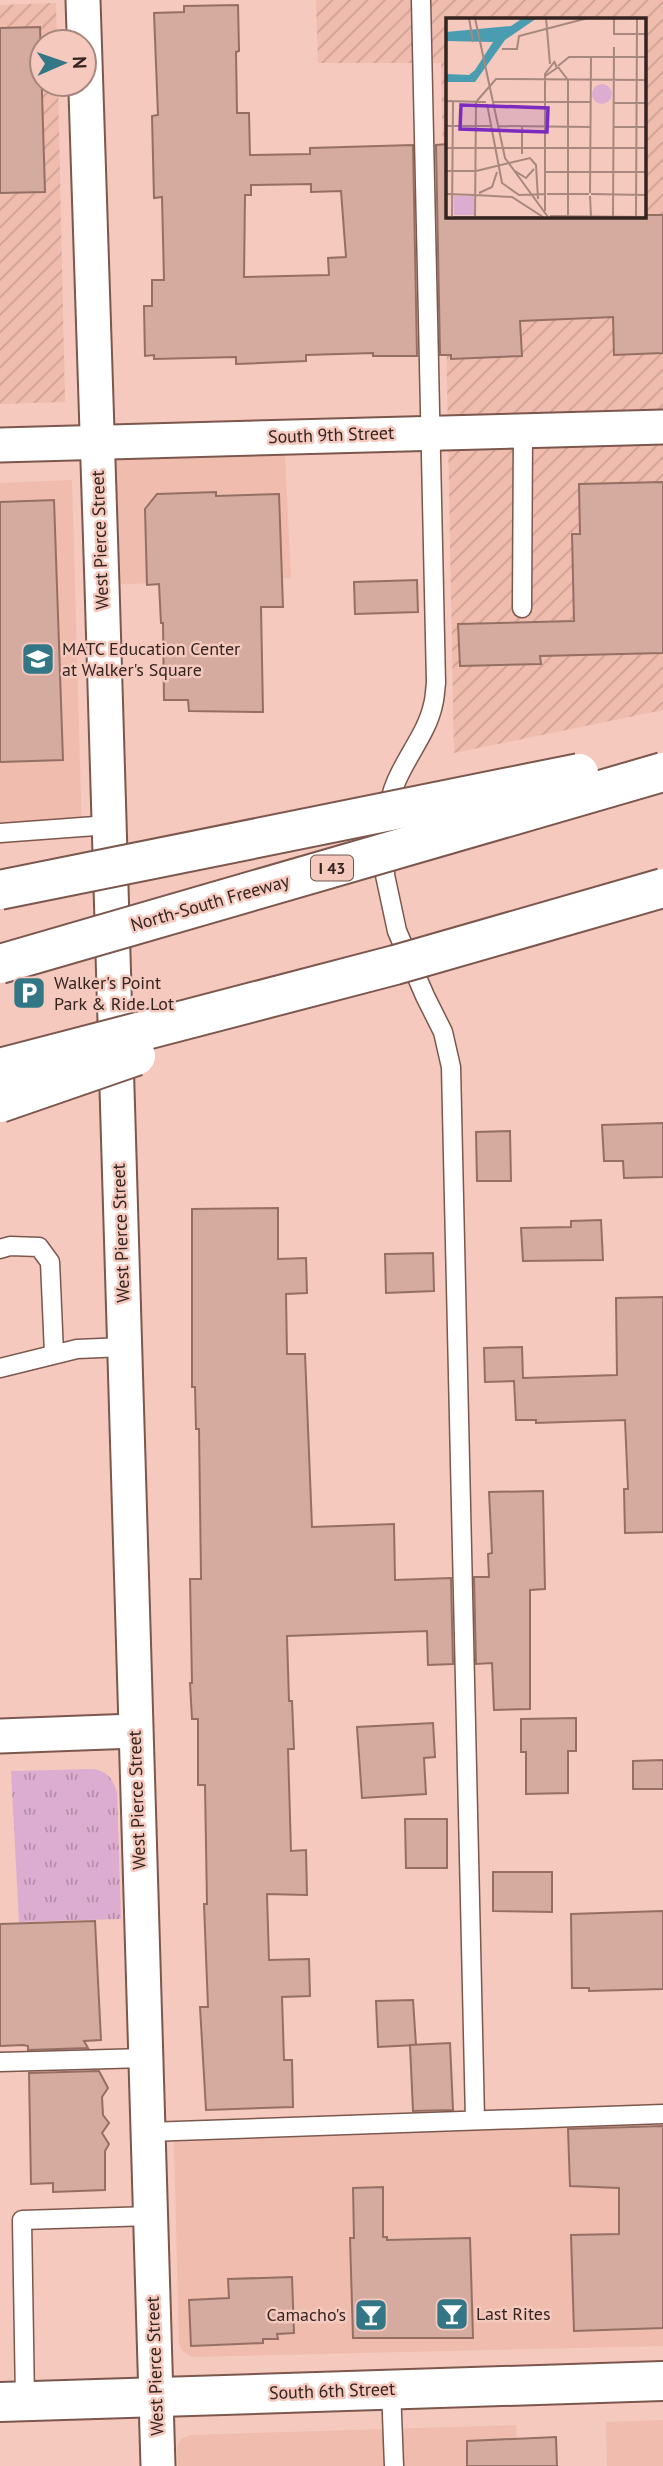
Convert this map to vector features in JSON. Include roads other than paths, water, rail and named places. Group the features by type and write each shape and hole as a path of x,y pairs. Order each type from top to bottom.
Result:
{"main road":[{"path":"0,890 663,756"},
{"name":"North-South Freeway","path":"0,964 663,772"},
{"path":"0,1068 395,965 663,888"},
{"path":"0,1103 395,965"},
{"name":"South 6th Street","path":"13,2401 663,2381"}],"street":[{"name":"West Pierce Street","path":"83,0 158,2466"},
{"name":"South 9th Street","path":"0,445 663,427"},
{"path":"0,1736 135,1731"}],"lane":[{"path":"421,0 436,683 433,707 404,763 389,802 385,875 397,931 443,1032 451,1067 475,2120"},
{"path":"522,608 523,430"},
{"path":"0,833 109,825"},
{"path":"0,1249 10,1246 39,1247 50,1262 54,1353"},
{"path":"0,1368 77,1349 124,1347"},
{"path":"0,2062 146,2058"},
{"path":"148,2132 663,2114"},
{"path":"13,2401 22,2220 151,2216"},
{"path":"391,2389 394,2466"}],"place":[{"name":"MATC Education Center at Walker's Square","path":"38,659"},
{"name":"Walker's Point Park & Ride Lot","path":"29,993"},
{"name":"Last Rites","path":"452,2314"},
{"name":"Camacho's","path":"371,2315"}]}
